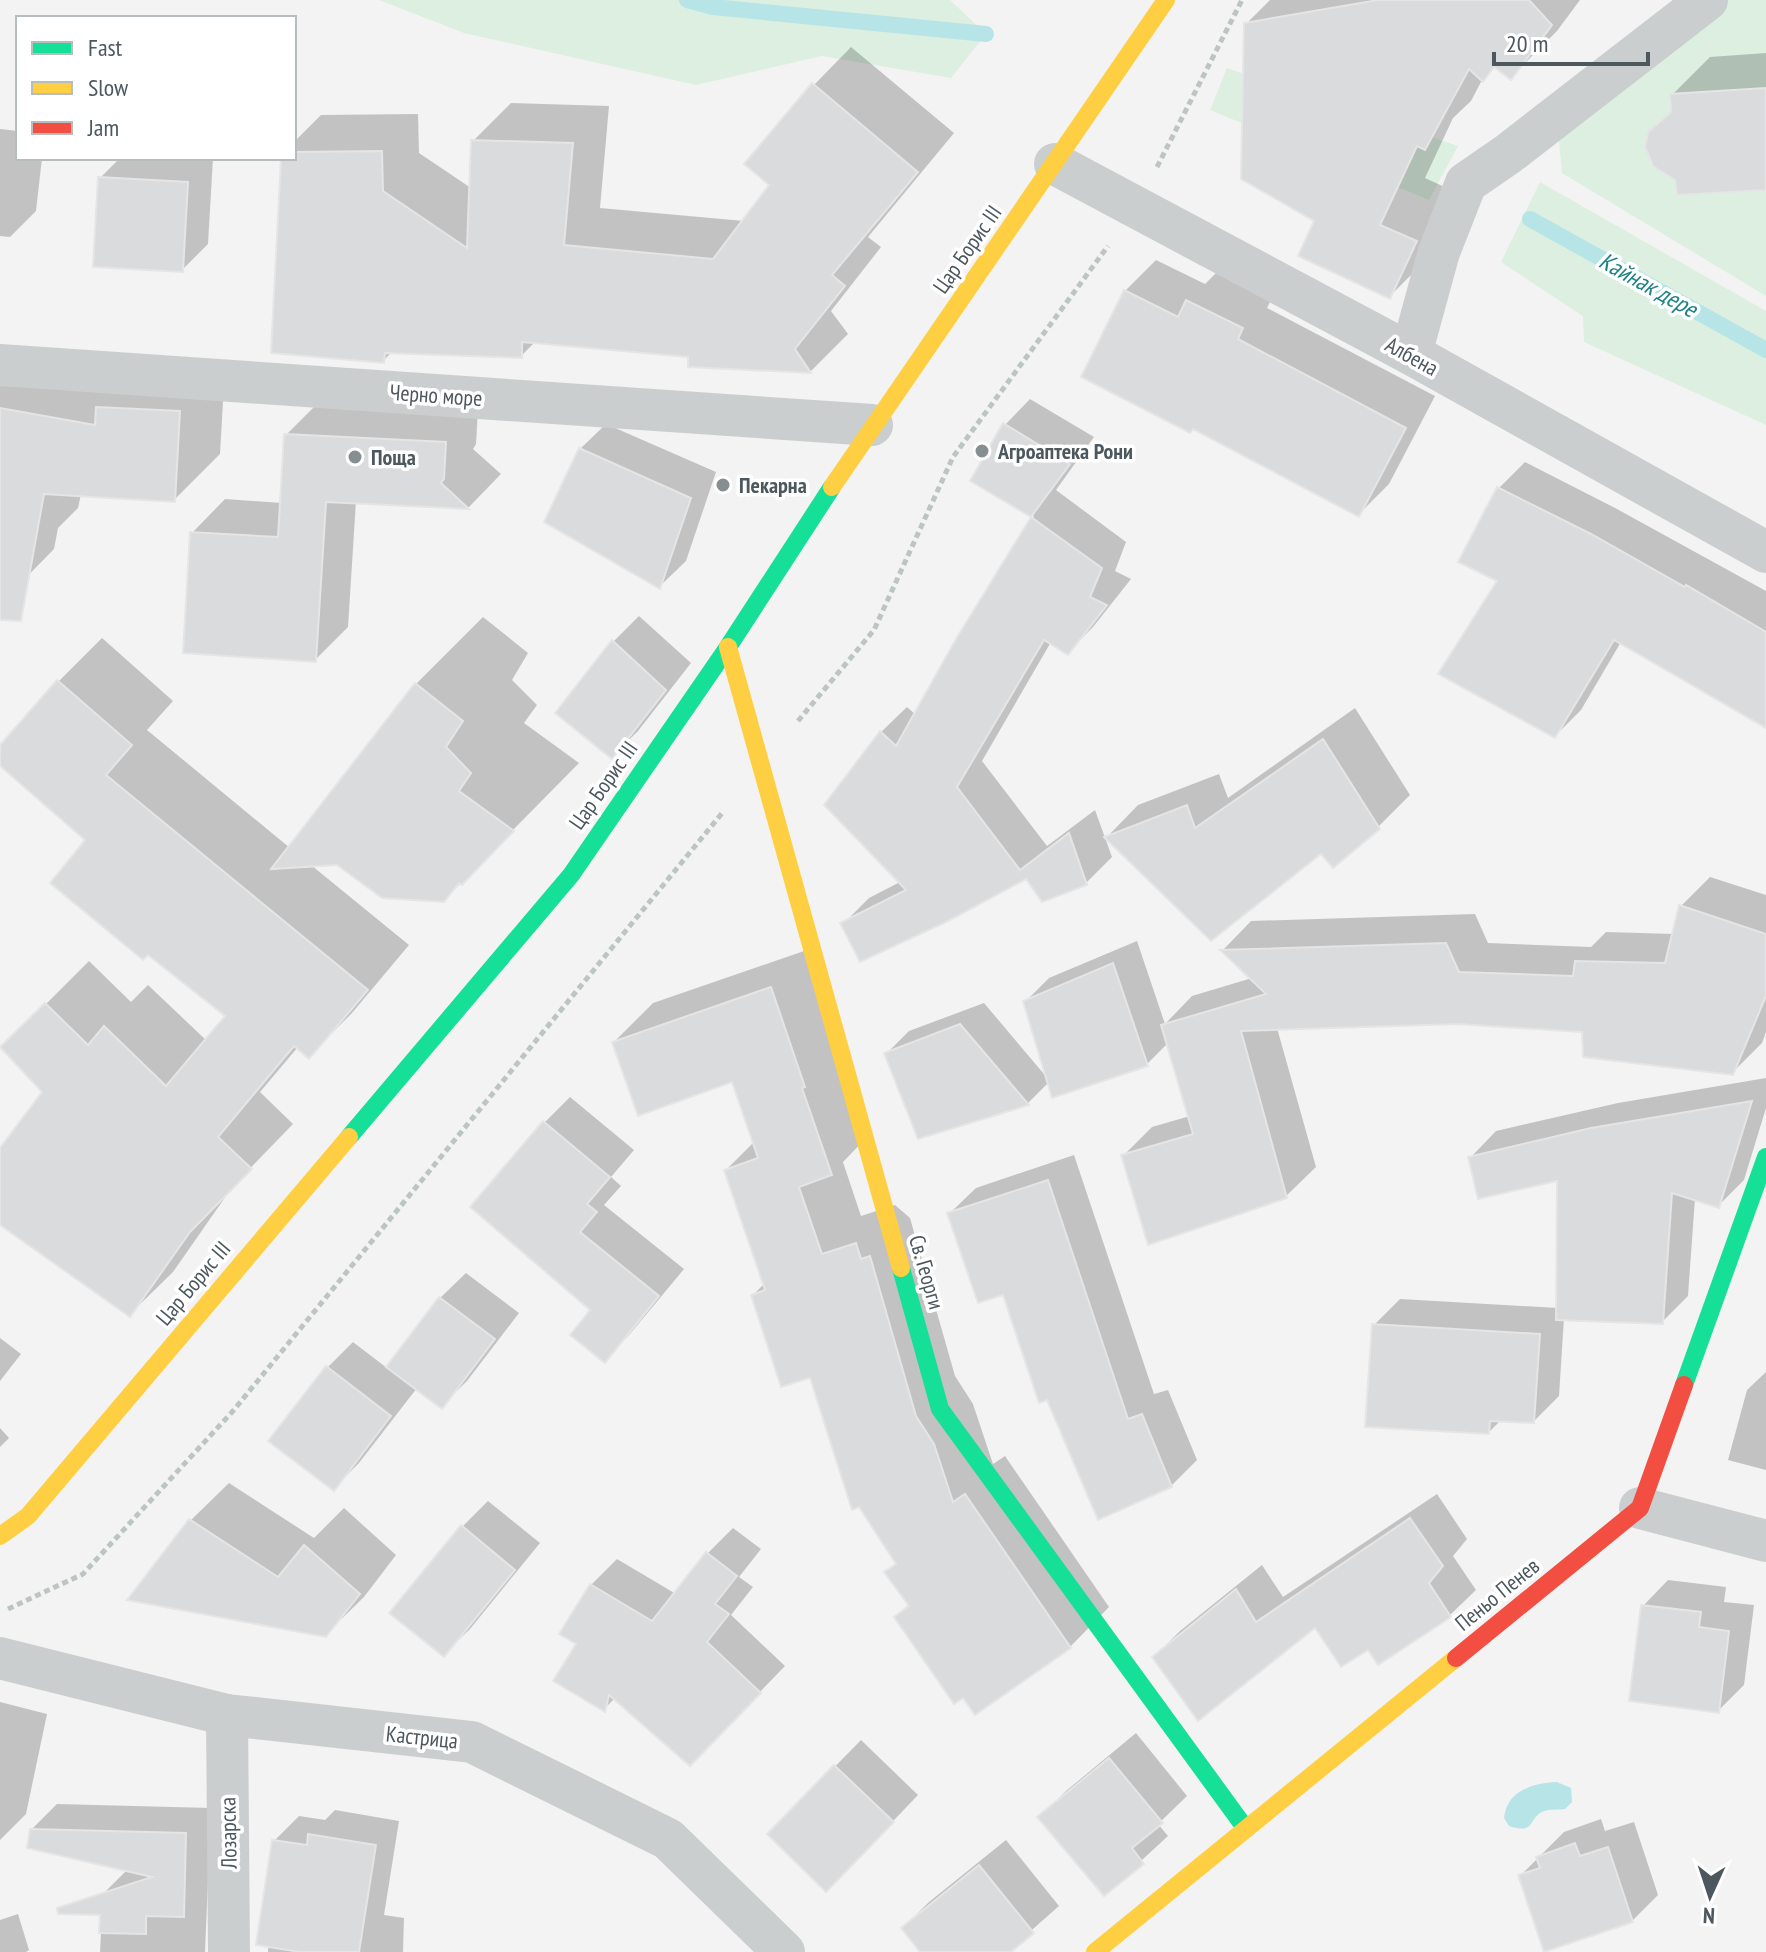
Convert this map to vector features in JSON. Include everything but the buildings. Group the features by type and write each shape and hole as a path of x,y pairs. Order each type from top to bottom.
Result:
{"street":[{"name":"Цар Борис III","path":"0,1536 28,1516 571,875 728,647 872,425 1166,0"},
{"path":"1411,354 1439,252 1466,183 1707,0"},
{"name":"Албена","path":"1055,164 1411,354 1766,552"},
{"name":"Черно море","path":"0,365 872,425"},
{"name":"Св. Георги","path":"728,647 940,1409 1246,1829"},
{"path":"1766,1157 1640,1508 1766,1541"},
{"name":"Пеньо Пенев","path":"1095,1952 1640,1508"},
{"name":"Кастрица","path":"0,1658 227,1715 472,1742 668,1839 784,1952"},
{"name":"Лозарска","path":"227,1715 229,1952"}],"path":[{"path":"0,1613 83,1574 233,1411 874,630 953,457 1137,207 1242,0"}],"green space":[{"path":"379,0 950,0 986,34 951,78 822,56 696,85 464,33"},
{"path":"1728,0 1766,0 1766,296 1562,173 1558,130"},
{"path":"1227,68 1458,146 1429,200 1210,110"},
{"path":"1540,182 1766,311 1766,425 1584,342 1583,316 1501,262"}],"water":[{"path":"1557,1782 1571,1788 1572,1802 1565,1809 1544,1811 1528,1827 1509,1826 1504,1818 1515,1795 1539,1784"}],"waterway":[{"name":"Кайнак дере","path":"687,0 713,7 986,34"},
{"name":"Кайнак дере","path":"1530,219 1766,350"}],"traffic: fast":[{"path":"349,1137 571,875 728,647 832,487"},
{"path":"1684,1385 1766,1157"},
{"path":"901,1268 940,1409 1246,1829"}],"traffic: slow":[{"path":"832,487 1166,0"},
{"path":"728,647 901,1268"},
{"path":"0,1536 28,1516 349,1137"},
{"path":"1095,1952 1456,1658"}],"traffic: jam":[{"path":"1456,1658 1640,1508 1684,1385"}],"place":[{"name":"Агроаптека Рони","path":"982,451"},
{"name":"Поща","path":"355,457"},
{"name":"Пекарна","path":"723,485"}]}
